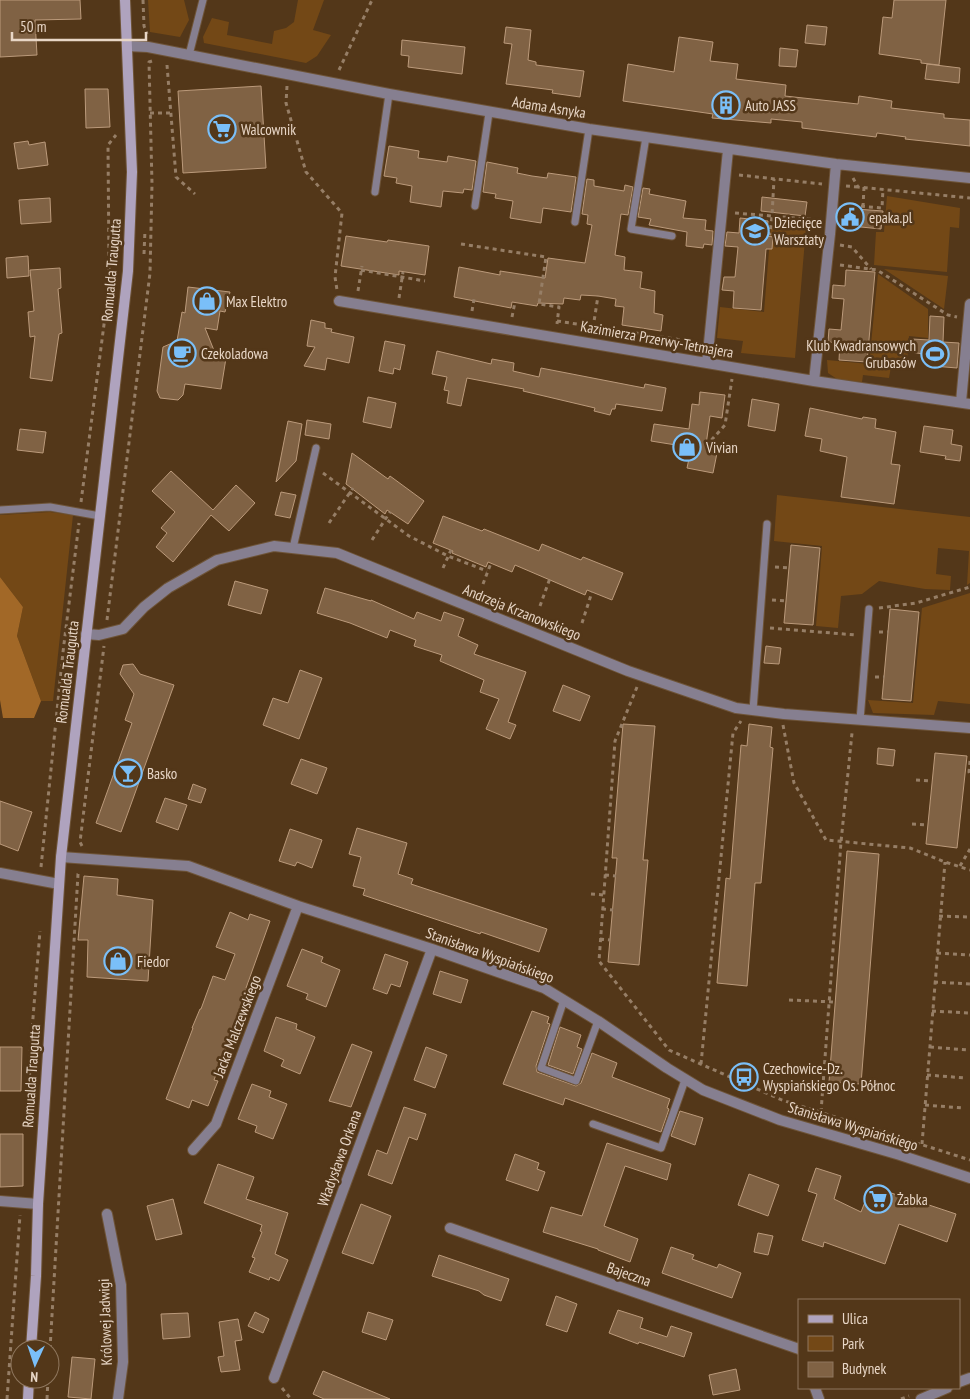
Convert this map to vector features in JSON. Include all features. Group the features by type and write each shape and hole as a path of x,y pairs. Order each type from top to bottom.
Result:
{"street":[{"name":"Romualda Traugutta","path":"32,1339 38,1204 61,857 128,271 132,172 125,0"},
{"name":"Adama Asnyka","path":"127,46 148,47 489,113 646,137 728,155 835,168 970,178"},
{"path":"707,363 728,155"},
{"path":"814,381 835,168"},
{"name":"Kazimierza Przerwy-Tetmajera","path":"339,301 814,381 966,403"},
{"path":"966,403 970,304"},
{"name":"Andrzeja Krzanowskiego","path":"86,634 105,634 123,628 144,607 168,588 217,560 274,546 293,548 336,553 628,671 736,708 970,728"},
{"name":"Stanisława Wyspiańskiego","path":"61,857 188,866 298,906 432,949 544,988 598,1021 685,1080 727,1101 780,1120 900,1155 970,1178"},
{"path":"0,873 59,884"},
{"name":"Jacka Malczewskiego","path":"193,1150 216,1124 298,906"},
{"name":"Władysława Orkana","path":"274,1378 432,949"},
{"path":"0,1201 38,1204"},
{"name":"Królowej Jadwigi","path":"107,1214 121,1285 123,1362 118,1399"},
{"name":"Bajeczna","path":"450,1228 798,1349"},
{"path":"921,1399 945,1389"}],"lane":[{"path":"189,55 203,0"},
{"path":"375,192 389,94"},
{"path":"475,206 489,113"},
{"path":"575,222 589,129"},
{"path":"646,137 631,229 672,236"},
{"path":"293,548 316,448"},
{"path":"0,510 50,507 100,516"},
{"path":"753,710 766,524"},
{"path":"860,720 869,609"},
{"path":"564,1000 541,1068 576,1081 598,1021"},
{"path":"593,1124 661,1148 685,1080"}],"path":[{"path":"143,0 144,26 147,34 155,35"},
{"path":"338,73 372,0"},
{"path":"85,848 80,842 150,273 152,184 149,62 156,58"},
{"path":"162,60 174,61"},
{"path":"167,61 176,177 194,194"},
{"path":"288,84 286,104 306,172 342,213 335,277 339,301"},
{"path":"150,113 171,113"},
{"path":"34,868 41,868 63,652 106,309 109,269 108,146 116,134 117,126"},
{"path":"728,155 735,161 734,174 970,198"},
{"path":"835,168 852,175 858,186"},
{"path":"767,233 770,234 774,179"},
{"path":"863,207 864,187"},
{"path":"832,204 882,208 883,189"},
{"path":"722,212 831,221"},
{"path":"461,244 546,257 539,304 560,307 554,337"},
{"path":"829,244 852,247 872,269"},
{"path":"826,264 877,270 948,315 968,320"},
{"path":"356,304 361,268 426,281"},
{"path":"396,311 403,272"},
{"path":"590,343 598,296"},
{"path":"557,322 682,340"},
{"path":"706,446 725,425 733,374"},
{"path":"312,465 410,536 448,556 487,571"},
{"path":"329,523 353,488"},
{"path":"372,540 390,512"},
{"path":"443,568 451,550"},
{"path":"483,584 491,563"},
{"path":"540,606 550,578"},
{"path":"869,609 916,603 970,587"},
{"path":"582,623 592,592"},
{"path":"759,627 867,636"},
{"path":"642,675 615,742 598,961 669,1050 782,1100 970,1160"},
{"path":"701,1064 733,732 742,718"},
{"path":"783,722 794,783 826,840 910,848 970,870"},
{"path":"821,1112 841,842 853,730"},
{"path":"615,742 622,742"},
{"path":"970,762 970,774"},
{"path":"916,780 932,781"},
{"path":"612,781 618,782"},
{"path":"610,810 616,810"},
{"path":"74,858 77,824"},
{"path":"912,824 928,825"},
{"path":"608,839 613,840"},
{"path":"960,866 970,849"},
{"path":"922,1144 936,953 945,862"},
{"path":"51,1339 78,874 84,869"},
{"path":"839,870 846,870"},
{"path":"605,875 616,876"},
{"path":"591,894 604,894"},
{"path":"837,906 843,906"},
{"path":"602,909 613,910"},
{"path":"940,916 970,917"},
{"path":"29,1113 30,1054 40,930"},
{"path":"834,937 840,937"},
{"path":"600,939 610,940"},
{"path":"936,953 970,955"},
{"path":"832,966 838,967"},
{"path":"934,982 970,984"},
{"path":"789,1000 835,1002"},
{"path":"932,1011 969,1013"},
{"path":"827,1030 833,1030"},
{"path":"930,1047 968,1050"},
{"path":"825,1058 831,1059"},
{"path":"927,1075 966,1078"},
{"path":"925,1105 963,1108"},
{"path":"7,1399 20,1215 14,1215"}],"green space":[{"path":"148,0 184,0 189,20 180,37 150,32"},
{"path":"298,0 324,0 313,30 331,35 317,56 306,63 204,43 203,37 212,18 229,22 227,35 272,44 274,31 286,28 294,22"},
{"path":"887,196 960,208 959,228 950,227 947,272 874,265 876,232 884,232"},
{"path":"771,226 806,228 795,358 741,353 743,341 717,338 720,307 764,312"},
{"path":"884,269 948,276 944,309"},
{"path":"878,274 928,309 928,338 909,336 907,362 892,361 889,378 863,375 862,382 837,379 828,373 827,360 869,364"},
{"path":"777,495 970,517 970,583 967,585 969,551 938,548 936,574 951,576 950,590 925,589 879,581 862,594 841,596 838,628 816,626 822,546 774,541"},
{"path":"50,512 73,515 53,701 41,701 17,636 23,607 0,577 0,515"},
{"path":"970,593 970,704 938,701 934,715 873,713 868,700 913,703 922,608"}],"shaded area":[{"path":"0,577 23,607 17,636 41,701 34,718 3,718 0,700"}],"building":[{"path":"0,0 80,0 81,19 35,20 37,55 0,57"},
{"path":"894,0 946,0 939,65 921,63 921,60 879,54 883,17 892,18"},
{"path":"807,25 827,27 825,45 805,43"},
{"path":"506,27 531,30 528,60 536,62 536,65 584,71 580,97 552,93 553,90 506,84 512,44 504,43"},
{"path":"679,37 713,42 710,61 738,64 736,79 786,85 785,96 858,104 859,96 892,101 891,108 944,114 944,118 970,120 970,146 905,139 906,137 877,133 876,137 802,128 802,122 771,119 771,123 712,118 713,114 623,101 628,64 674,72"},
{"path":"402,40 465,47 462,74 408,67 409,56 401,55"},
{"path":"780,48 798,50 796,67 779,66"},
{"path":"927,64 960,68 959,83 925,79"},
{"name":"Walcownik","path":"261,86 266,168 183,173 178,91"},
{"path":"85,89 108,89 110,127 86,128"},
{"path":"28,141 29,145 45,142 48,165 18,169 14,143"},
{"path":"389,146 419,151 418,158 447,162 448,156 476,161 472,190 464,189 463,193 443,191 441,207 410,202 412,186 396,183 397,178 384,176"},
{"path":"487,162 518,168 517,173 532,176 547,178 548,173 576,177 571,212 543,208 541,223 510,218 513,201 495,198 496,194 483,192"},
{"path":"587,179 594,180 594,186 624,191 625,185 633,187 628,215 621,214 615,255 625,257 624,270 642,272 640,288 655,291 654,313 663,315 661,331 622,325 624,307 615,306 616,299 598,296 581,295 580,300 564,298 563,304 538,303 537,306 512,302 511,308 454,297 459,267 500,275 500,271 545,278 548,258 585,263 592,225 587,224 588,215 582,214"},
{"path":"643,188 650,189 649,194 686,201 683,218 706,220 705,230 713,231 712,245 704,244 703,248 686,246 687,232 649,225 651,219 638,217"},
{"path":"762,197 807,202 805,216 761,211"},
{"path":"50,198 51,222 21,224 19,200"},
{"path":"842,208 883,211 881,229 841,225"},
{"path":"740,218 768,221 767,236 773,237 772,249 766,249 761,310 733,308 734,291 722,290 724,277 735,277 738,247 725,246 727,232 739,233"},
{"path":"346,236 429,246 425,275 399,271 399,275 341,266"},
{"path":"28,256 29,276 7,278 6,258"},
{"path":"60,268 61,288 58,289 62,333 59,334 52,381 30,378 35,336 30,337 28,312 34,311 30,270"},
{"path":"846,270 875,272 867,362 839,360 840,343 828,342 829,329 841,330 844,299 832,298 833,285 845,286"},
{"path":"188,287 230,292 225,312 220,311 217,330 205,328 217,358 226,358 221,389 185,384 183,395 178,400 160,398 157,391 163,347 177,341 182,312 185,313"},
{"name":"Klub Kwadransowych Grubasów","path":"930,316 944,317 943,342 959,343 957,368 933,366 935,356 911,352 912,339 929,340"},
{"path":"311,320 325,323 325,328 332,329 331,332 354,337 349,363 327,358 325,370 304,366 315,347 307,346"},
{"path":"385,341 405,345 400,370 394,368 393,374 379,371"},
{"path":"437,351 491,364 492,359 514,363 513,371 539,377 541,368 644,388 645,384 666,388 662,411 616,404 615,409 612,409 610,415 594,411 595,408 523,391 524,389 467,378 461,406 447,403 449,391 444,390 447,377 432,374"},
{"path":"700,392 725,395 722,418 710,416 706,445 718,448 713,473 687,468 690,454 675,450 676,445 651,441 654,424 689,429 692,404 699,405"},
{"path":"368,397 396,403 391,428 363,422"},
{"path":"752,399 779,404 775,431 748,426"},
{"path":"810,408 862,419 863,417 876,419 875,428 896,432 891,464 900,465 894,504 841,497 847,457 820,451 822,439 805,436"},
{"path":"307,420 331,424 329,439 305,435"},
{"path":"288,421 302,424 296,461 276,482"},
{"path":"924,426 953,430 951,444 962,446 960,461 945,459 946,456 920,452"},
{"path":"20,429 46,432 43,453 17,450"},
{"path":"352,453 388,479 390,476 424,501 408,524 387,510 385,514 346,484"},
{"path":"171,471 213,510 236,485 255,503 229,531 211,515 173,562 156,547 167,533 161,528 175,512 152,491"},
{"path":"281,492 296,495 290,518 275,515"},
{"path":"443,516 482,531 484,529 539,551 542,544 581,560 583,557 623,573 612,600 587,590 585,595 515,565 512,572 488,562 486,567 433,543"},
{"path":"791,545 820,548 813,625 784,623"},
{"path":"235,581 268,590 261,614 228,605"},
{"path":"325,588 371,600 414,619 417,612 441,621 444,612 464,619 458,636 478,645 474,654 526,672 508,722 516,725 510,739 486,729 499,699 480,692 484,680 440,661 442,655 414,646 416,640 390,630 387,638 350,623 317,613"},
{"path":"890,609 919,612 911,701 882,699"},
{"path":"766,646 781,648 779,664 764,663"},
{"name":"Basko","path":"133,664 140,674 174,685 121,832 96,823 132,723 125,720 134,694 120,674 123,665"},
{"path":"300,670 322,678 299,739 263,725 273,698 288,703"},
{"path":"563,685 590,696 580,721 553,711"},
{"path":"623,724 655,726 643,860 648,860 639,965 608,962 617,858 612,858"},
{"path":"749,724 772,727 770,747 773,748 761,883 755,883 747,986 717,983 726,878 730,879 741,745 747,746"},
{"path":"878,748 895,750 893,766 877,764"},
{"path":"935,753 967,756 957,848 926,844"},
{"path":"301,759 327,768 317,794 291,784"},
{"path":"193,784 206,789 201,803 188,799"},
{"path":"165,798 187,805 178,830 156,822"},
{"path":"0,801 32,812 18,851 0,844"},
{"path":"357,828 407,843 398,874 413,879 411,884 547,929 539,952 363,895 365,889 353,886 361,857 349,854"},
{"path":"290,829 322,840 312,868 297,862 295,866 279,861"},
{"path":"847,851 879,854 861,1084 829,1082"},
{"path":"84,876 118,879 117,895 153,900 148,981 87,977 88,940 78,940"},
{"path":"230,912 248,920 250,914 270,921 246,988 249,989 214,1080 218,1081 208,1106 192,1100 189,1108 166,1099 213,976 225,980 235,954 216,947"},
{"path":"302,949 323,957 321,962 340,970 326,1007 306,999 308,994 287,986"},
{"path":"385,954 408,962 400,987 391,984 387,994 373,989"},
{"path":"440,971 468,980 461,1003 433,994"},
{"path":"532,1011 549,1017 547,1023 550,1024 536,1066 537,1072 576,1086 581,1083 592,1053 617,1063 612,1077 670,1099 667,1108 669,1109 661,1132 565,1098 563,1105 503,1084"},
{"path":"276,1017 297,1024 296,1029 315,1037 300,1074 281,1066 284,1060 264,1051"},
{"path":"560,1027 581,1035 577,1047 582,1049 573,1074 548,1065"},
{"path":"352,1044 372,1052 351,1107 329,1101"},
{"path":"0,1047 22,1047 21,1091 0,1091"},
{"path":"426,1047 447,1055 435,1088 414,1080"},
{"path":"252,1084 271,1091 269,1097 287,1104 273,1139 255,1132 257,1126 238,1119"},
{"path":"404,1107 426,1114 417,1140 409,1137 392,1184 368,1175 377,1150 387,1154"},
{"path":"680,1111 703,1118 695,1145 671,1136"},
{"path":"0,1134 23,1134 23,1186 0,1187"},
{"path":"607,1143 671,1164 667,1180 625,1166 604,1226 638,1239 630,1262 598,1249 543,1232 551,1207 582,1216"},
{"path":"515,1154 539,1163 537,1169 545,1172 538,1191 506,1180"},
{"path":"218,1164 254,1177 246,1199 288,1213 275,1254 288,1260 279,1281 270,1277 269,1280 249,1272 255,1258 252,1257 262,1232 260,1231 262,1225 204,1203"},
{"path":"816,1168 841,1176 834,1199 861,1212 869,1192 877,1188 897,1195 898,1192 929,1206 956,1214 947,1242 899,1224 885,1264 824,1242 823,1247 802,1240 817,1194 808,1191"},
{"path":"749,1174 779,1185 768,1216 738,1205"},
{"path":"173,1199 182,1234 156,1240 147,1206"},
{"path":"361,1204 391,1216 373,1264 342,1253"},
{"path":"758,1233 773,1236 768,1255 754,1252"},
{"path":"671,1247 694,1255 692,1259 717,1268 719,1264 741,1273 732,1298 662,1273"},
{"path":"439,1255 509,1279 501,1301 484,1295 479,1291 432,1276"},
{"path":"556,1296 577,1304 567,1332 546,1325"},
{"path":"618,1310 643,1318 640,1328 667,1337 671,1326 692,1333 684,1357 639,1342 638,1344 609,1333"},
{"path":"255,1312 269,1319 263,1333 248,1326"},
{"path":"368,1312 393,1320 386,1340 362,1332"},
{"path":"188,1313 190,1337 163,1339 161,1314"},
{"path":"238,1319 242,1340 235,1341 240,1370 221,1372 218,1357 224,1356 219,1322"},
{"path":"72,1357 95,1359 91,1399 68,1397"},
{"path":"736,1369 740,1390 713,1395 709,1375"},
{"path":"323,1371 390,1399 324,1399 313,1394"}],"place":[{"name":"Auto JASS","path":"726,105"},
{"name":"Walcownik","path":"222,129"},
{"name":"epaka.pl","path":"850,217"},
{"name":"Dziecięce Warsztaty","path":"755,231"},
{"name":"Max Elektro","path":"207,301"},
{"name":"Czekoladowa","path":"182,353"},
{"name":"Klub Kwadransowych Grubasów","path":"935,354"},
{"name":"Vivian","path":"687,447"},
{"name":"Basko","path":"128,773"},
{"name":"Fiedor","path":"118,961"},
{"name":"Czechowice-Dz. Wyspiańskiego Os. Północ","path":"744,1077"},
{"name":"Żabka","path":"878,1199"}]}
